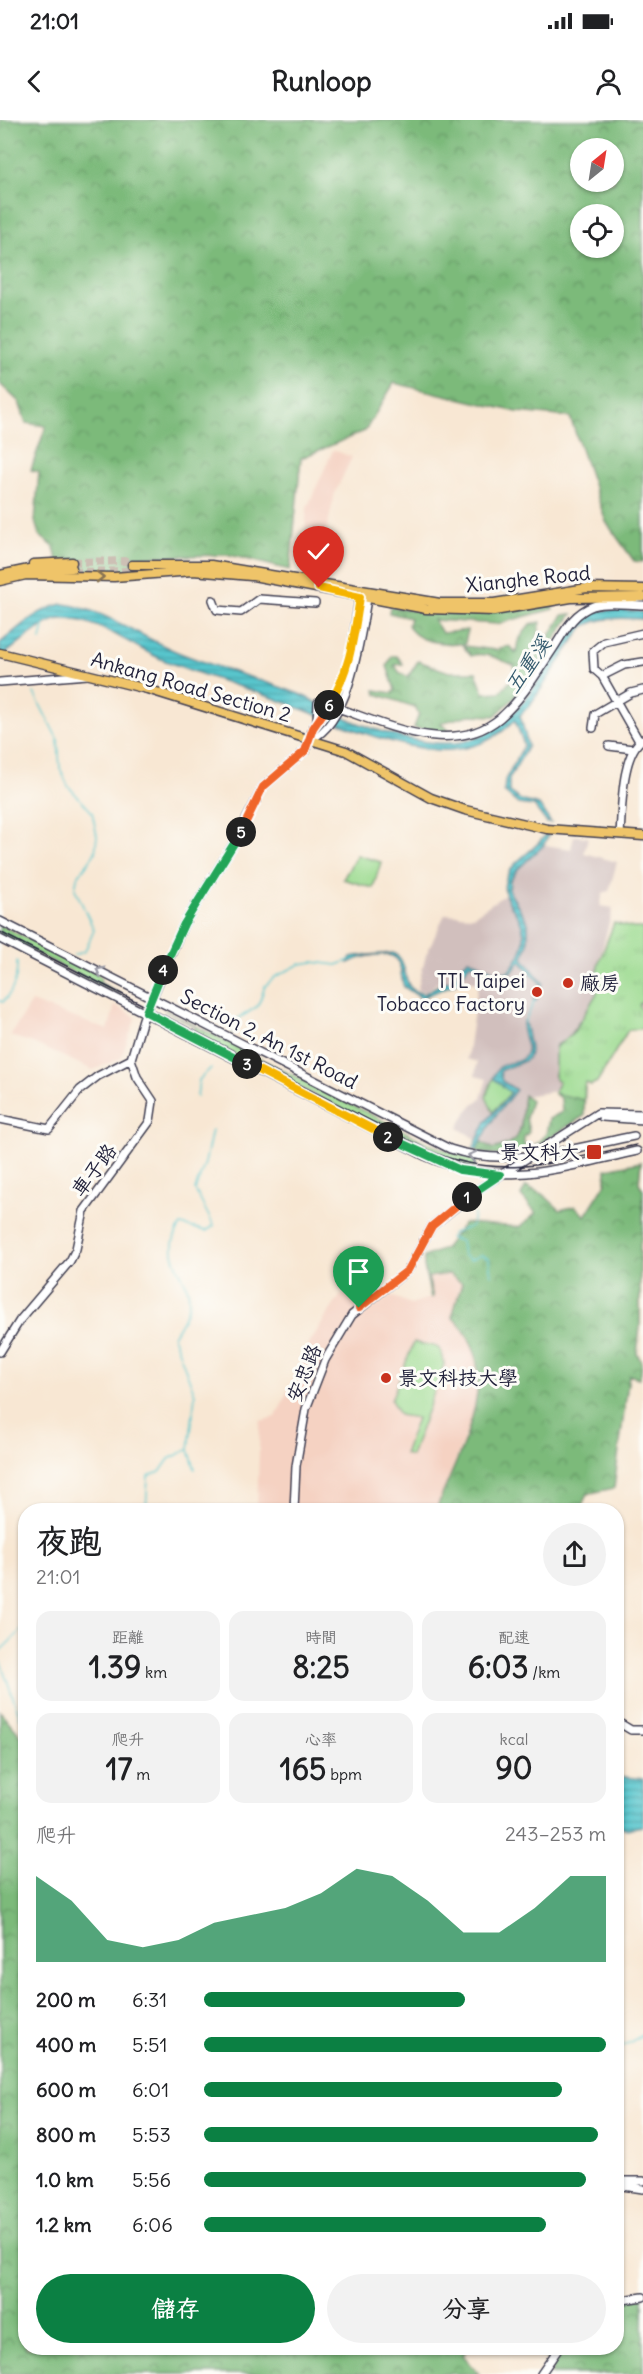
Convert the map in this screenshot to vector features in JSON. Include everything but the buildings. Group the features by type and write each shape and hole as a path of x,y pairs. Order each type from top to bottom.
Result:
{"main road":[{"name":"Xianghe Road","path":"643,589 571,590 494,603 429,602 364,594 194,567 132,566 200,559 273,573 364,594 426,609 494,611 571,598 643,597"},
{"path":"0,570 72,567 29,569 0,575"},
{"path":"0,581 26,575 114,577 194,571 258,577"},
{"name":"Ankang Road Section 2","path":"4,654 147,689 311,739 359,756 431,798 465,810 547,829 643,836"}],"street":[{"path":"0,1119 49,1129 80,1090 98,1076 131,1059 146,1012 184,924 234,843 263,787 275,774 301,754 311,739 317,722 318,703 329,705 342,684 350,660 364,594"},
{"path":"311,739 320,735 338,708 356,662 364,594"},
{"path":"213,600 217,610 241,612 259,599 315,603"},
{"path":"338,708 387,725 433,736 473,732 487,727 521,697 576,615 595,605 643,605"},
{"path":"620,834 627,763 633,749 641,740 602,676 594,669 594,648 604,642 643,633"},
{"path":"602,676 624,665 643,662"},
{"path":"0,682 88,675"},
{"path":"593,728 595,714 617,700 643,690"},
{"path":"609,747 633,749"},
{"name":"Section 2, An 1st Road","path":"0,921 450,1149 481,1158 530,1156"},
{"name":"Section 2, An 1st Road","path":"0,939 425,1156 460,1170 500,1175"},
{"name":"車子路","path":"0,1353 20,1320 70,1262 76,1249 84,1211 150,1121 153,1101 137,1077 131,1059"},
{"name":"安忠路","path":"294,1503 296,1466 306,1409 325,1360 342,1328 359,1308 408,1270 438,1219 500,1175 590,1119 605,1112 643,1114"},
{"path":"590,1119 605,1117 643,1120"},
{"path":"530,1156 634,1136"},
{"path":"500,1175 564,1167 637,1151"},
{"path":"624,1726 631,1730 643,1731"},
{"path":"624,2182 643,2181"},
{"path":"624,2185 643,2189"},
{"path":"624,2300 643,2297"},
{"path":"541,2374 554,2355"}],"shaded area":[{"path":"333,450 352,457 335,493 319,564 303,558 307,508"},
{"name":"TTL Taipei Tobacco Factory","path":"574,836 588,837 584,853 617,862 609,891 603,893 600,906 613,908 598,965 597,993 574,1032 556,1048 554,1063 560,1081 556,1091 525,1096 522,1129 510,1145 493,1149 458,1128 467,1111 481,1098 487,1079 475,1076 477,1062 467,1059 478,984 457,975 454,980 437,983 425,992 417,991 426,955 445,914 473,916 509,892 512,874 544,845 571,849"},
{"path":"31,1002 108,1030 115,1005 136,1017 121,1058 93,1070 33,1043 10,1036"},
{"name":"景文科技大學","path":"449,1274 462,1283 452,1317 464,1328 477,1356 479,1399 439,1503 257,1503 260,1421 276,1417 309,1343 340,1296 373,1276 386,1294 411,1304 433,1297 428,1277"}],"green space":[{"path":"0,120 643,120 643,562 634,561 606,522 570,417 517,412 394,383 365,431 301,458 290,570 230,555 131,557 134,574 73,575 57,560 54,547 39,535 35,521 39,472 31,470 46,426 26,423 19,402 0,384"},
{"path":"552,605 553,609 497,624 434,620 442,633 467,630 465,644 425,640 412,632 408,625 410,618 389,613 390,607 428,612"},
{"path":"572,614 518,694 495,716 470,715 440,723 450,731 438,732 414,728 419,714 415,707 376,694 375,690 392,693 395,690 387,666 392,656 397,656 403,664 395,665 399,672 408,677 418,661 449,672 476,672 484,693 500,692 515,676 514,665 487,655 471,656 463,646 496,650 509,646 516,653 518,641 530,624 541,622 536,644 527,666 529,667 563,615"},
{"path":"357,855 381,862 373,888 343,879"},
{"path":"614,923 643,928 643,1001 639,1005 643,1012 643,1026 640,1029 628,1030 597,1082 591,1085 585,1082 584,1100 554,1093 559,1081 555,1079 555,1048 574,1032 597,993 598,965"},
{"path":"0,925 97,973 101,978 99,982 131,1001 0,935"},
{"path":"643,1001 639,1005 643,1012 643,1026 640,1029 628,1030 597,1082 591,1085 585,1082 584,1116 527,1152 496,1155 478,1153 477,1147 480,1141 493,1149 512,1141 517,1136 520,1130 524,1095 531,1100 526,1118 529,1132 524,1137 524,1145 535,1145 546,1134 549,1119 562,1112 561,1099 554,1093 559,1081 555,1079 556,1045 566,1040 580,1021 614,1020"},
{"path":"164,1010 431,1145 476,1160 475,1169 427,1152 210,1042 211,1040 194,1031 196,1027"},
{"path":"493,1078 511,1092 493,1112 486,1097"},
{"path":"641,1162 639,1183 643,1189 640,1326 637,1354 642,1369 639,1378 629,1375 614,1488 587,1494 583,1503 439,1503 474,1411 478,1385 477,1361 469,1338 452,1317 462,1283 449,1274 428,1277 433,1297 431,1298 424,1257 444,1249 464,1223 520,1227 536,1213 521,1196 526,1186 544,1195 560,1210 575,1206 585,1216 606,1183 606,1169"},
{"path":"414,1342 438,1348 441,1351 444,1365 411,1456 404,1454 417,1418 399,1415 391,1400"},
{"path":"0,1711 18,1732 18,2355 463,2355 479,2374 0,2374"},
{"path":"643,2292 643,2374 551,2374 553,2362 542,2355 624,2355 624,2295"}],"water":[{"name":"五重溪","path":"63,604 92,611 190,657 299,694 368,727 401,737 436,743 466,741 491,731 511,715 528,695 569,634 583,619 598,611 614,610 643,612 643,619 605,619 583,627 530,705 520,715 528,746 509,779 509,791 520,800 539,805 551,823 547,823 534,806 518,804 504,792 505,780 524,745 515,720 494,737 469,747 451,750 408,746 361,732 273,698 203,675 161,659 99,627 74,620 61,619 46,624 0,658 0,643 37,614"},
{"path":"546,834 549,835 543,846 518,869 510,880 509,891 528,923 528,943 523,958 543,983 536,1001 533,1000 541,984 520,961 513,971 501,977 470,963 457,983 421,998 404,987 401,969 396,958 375,955 348,963 351,957 394,953 402,963 410,987 424,994 442,983 454,980 463,964 469,959 498,973 509,971 520,954 524,940 523,929 505,892 505,882 517,862"},
{"path":"524,1021 530,1055 523,1062 500,1072 502,1081 516,1090 494,1118 476,1150 473,1149 485,1123 511,1093 493,1078 500,1067 519,1061 526,1054 527,1046 522,1029"},
{"path":"624,1777 643,1779 643,1826 624,1828"}],"waterway":[{"path":"41,640 44,626"},
{"path":"34,693 58,740 60,768 68,786 92,812 97,836 95,853 77,878 75,889 94,930 85,951 74,955"},
{"path":"233,1033 233,1022 258,1006 265,986 275,977 300,964 313,962 337,965 350,960"},
{"path":"0,1001 3,1002 13,988 17,961"},
{"path":"524,1023 535,1000"},
{"path":"197,1097 199,1080 211,1068"},
{"path":"146,1503 148,1476 160,1472 169,1459 189,1449 195,1395 173,1336 185,1315 189,1301 188,1291 174,1257 173,1248 181,1225 206,1231 214,1226 195,1190 205,1163 212,1130"},
{"path":"474,1214 472,1226 453,1233 450,1238 461,1241 463,1255 470,1260 481,1255 489,1259 491,1275"},
{"path":"189,1450 195,1469"},
{"path":"0,1651 18,1634"},
{"path":"0,1660 18,1711"},
{"path":"624,2045 643,2035"}],"tunnel":[{"path":"72,562 131,561"},
{"path":"73,572 133,571"}],"tram line":[{"path":"0,932 428,1150 455,1160 506,1167 531,1165 636,1145"}],"place":[{"name":"廠房","path":"568,983"},
{"name":"TTL Taipei Tobacco Factory","path":"537,992"},
{"name":"景文科大","path":"594,1152"},
{"name":"景文科技大學","path":"386,1378"}],"route":[{"path":"319,588 360,597 350,660 342,684 313,728 305,751 268,780 263,787 249,817 184,924 146,1012 444,1165 471,1173 500,1175 438,1219 408,1270 359,1308"}]}
